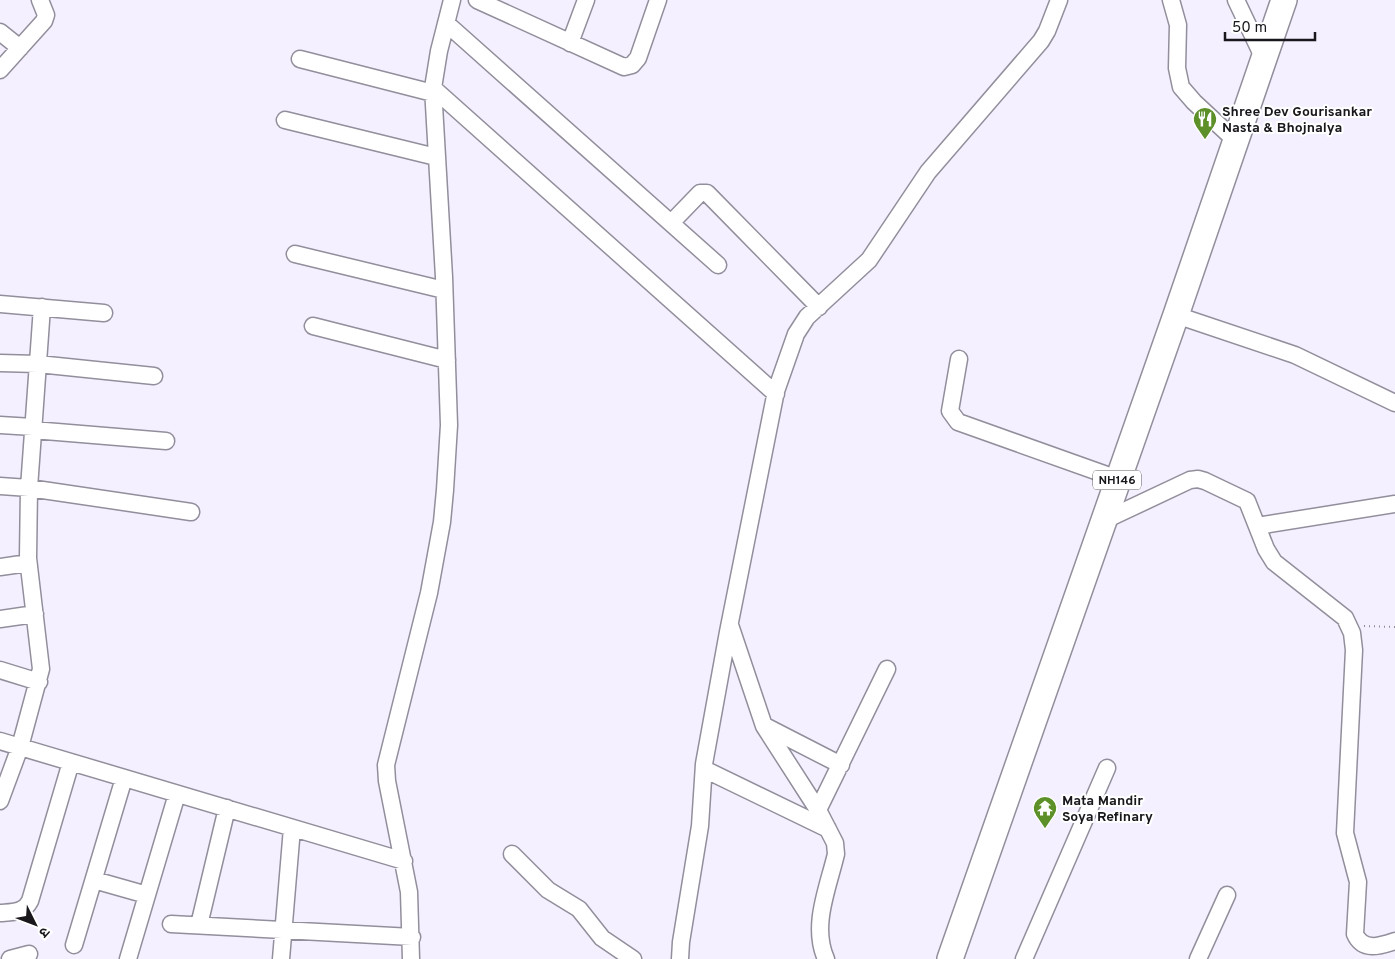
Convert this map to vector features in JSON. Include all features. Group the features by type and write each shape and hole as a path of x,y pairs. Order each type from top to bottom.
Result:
{"highway":[{"name":"NH146","path":"950,959 1176,315 1284,0"}],"street":[{"path":"0,70 44,21 46,15 40,0"},
{"path":"171,924 283,929 414,952 409,892 387,781 386,765 429,592 442,522 448,455 444,290 433,90 435,70 452,0"},
{"path":"476,0 620,67 628,67 638,58 658,0"},
{"path":"570,44 586,0"},
{"path":"680,959 681,938 700,826 704,769 730,623 776,394 796,334 804,321 869,260 928,172 1037,46 1047,31 1059,0"},
{"path":"1171,0 1178,25 1177,68 1181,87 1194,102 1236,141"},
{"path":"1236,0 1264,59"},
{"path":"446,22 718,265"},
{"path":"0,32 20,48"},
{"path":"300,59 433,90 776,394"},
{"path":"285,120 436,158"},
{"path":"670,222 700,193 707,193 818,307"},
{"path":"295,254 444,290"},
{"path":"0,304 104,313"},
{"path":"0,801 20,747 39,682 41,664 28,563 29,488 42,308"},
{"path":"1176,315 1294,355 1395,403"},
{"path":"313,326 446,360"},
{"path":"959,359 950,411 958,422 1118,479"},
{"path":"0,363 38,364 154,376"},
{"path":"0,425 166,441"},
{"path":"1103,521 1190,480 1198,479 1244,498 1248,503 1266,549 1274,562 1340,613 1350,625 1354,650 1345,833 1358,882 1355,934 1362,944 1368,946 1395,941"},
{"path":"0,486 29,488 191,512"},
{"path":"1257,526 1395,504"},
{"path":"0,566 28,563"},
{"path":"0,619 35,614"},
{"path":"730,623 764,726 818,810 836,850 819,928 820,943 826,959"},
{"path":"818,810 887,669"},
{"path":"0,670 39,682"},
{"path":"764,726 841,765"},
{"path":"0,741 404,861"},
{"path":"0,913 20,911 30,901 71,762"},
{"path":"1024,959 1107,768"},
{"path":"704,769 828,829"},
{"path":"74,945 124,778"},
{"path":"128,959 177,794"},
{"path":"199,925 227,808"},
{"path":"280,959 292,828"},
{"path":"512,854 548,890 580,909 602,938 632,959"},
{"path":"94,880 147,896"},
{"path":"1198,959 1227,894"},
{"path":"10,959 29,954"}],"path":[{"path":"1350,625 1395,627"}],"place":[{"name":"Shree Dev Gourisankar Nasta & Bhojnalya","path":"1205,140"},
{"name":"Mata Mandir Soya Refinary","path":"1045,829"}]}
